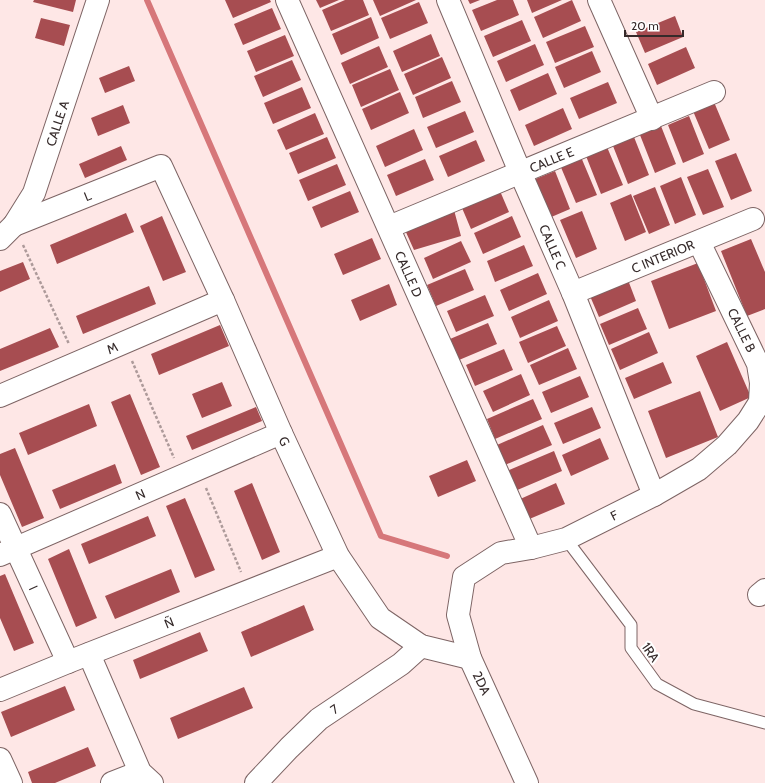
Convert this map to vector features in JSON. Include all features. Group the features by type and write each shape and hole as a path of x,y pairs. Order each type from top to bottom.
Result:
{"street":[{"name":"CALLE A","path":"5,234 34,194 98,0"},
{"name":"CALLE D","path":"287,0 531,548"},
{"name":"CALLE C","path":"448,0 520,172 573,293 654,496"},
{"path":"599,0 652,119"},
{"name":"CALLE E","path":"389,227 714,92"},
{"name":"L","path":"5,234 161,166"},
{"name":"G","path":"161,166 338,556 380,618 421,646 470,658"},
{"name":"C INTERIOR","path":"573,293 753,219"},
{"name":"CALLE B","path":"699,242 758,364 761,383 760,402 748,421"},
{"name":"M","path":"0,396 223,300"},
{"name":"F","path":"464,578 501,553 531,548 566,539 654,496 699,468 727,445 748,421"},
{"name":"N","path":"8,552 281,432"},
{"name":"I","path":"0,514 8,552 68,662"},
{"name":"Ñ","path":"0,690 338,556"},
{"name":"2DA","path":"464,578 458,615 470,658 527,783"},
{"name":"7","path":"256,783 319,719 401,664 421,646"},
{"path":"88,654 146,778 112,783"},
{"path":"0,759 11,783"}],"lane":[{"name":"1RA","path":"566,539 631,625 631,648 657,684 694,704 765,722"}],"path":[{"path":"5,234 77,363"},
{"path":"124,342 249,591"}],"building":[{"path":"34,0 76,0 73,12 33,2"},
{"path":"225,0 270,0 271,2 233,18"},
{"path":"316,0 339,0 320,8"},
{"path":"345,0 363,0 369,15 331,31 322,10"},
{"path":"373,0 416,0 380,16"},
{"path":"468,0 480,0 470,4"},
{"path":"497,0 513,0 519,15 481,31 472,10"},
{"path":"527,0 562,0 532,13"},
{"path":"572,0 581,21 543,38 534,17"},
{"path":"419,2 428,23 390,39 381,18"},
{"path":"272,8 281,29 243,45 234,24"},
{"path":"675,16 683,37 645,53 636,32"},
{"path":"371,17 379,38 341,55 332,34"},
{"path":"41,18 70,25 64,46 35,38"},
{"path":"522,20 531,41 493,57 484,36"},
{"path":"585,26 594,47 555,63 546,42"},
{"path":"431,34 440,56 402,72 393,51"},
{"path":"285,35 294,56 256,72 247,51"},
{"path":"535,44 544,65 506,82 497,61"},
{"path":"379,46 388,67 350,84 341,63"},
{"path":"686,47 695,68 657,85 648,64"},
{"path":"592,51 601,72 564,88 555,67"},
{"path":"442,57 451,78 413,95 404,74"},
{"path":"292,60 301,80 263,97 254,76"},
{"path":"129,66 135,81 105,93 99,78"},
{"path":"390,69 399,90 361,107 352,85"},
{"path":"548,73 557,94 519,111 510,90"},
{"path":"452,81 461,102 423,118 415,97"},
{"path":"608,82 617,103 579,119 570,98"},
{"path":"302,87 311,108 273,124 264,103"},
{"path":"400,92 409,113 371,130 362,109"},
{"path":"714,102 730,140 709,149 693,111"},
{"path":"123,105 130,123 98,136 91,118"},
{"path":"563,108 572,129 534,146 525,125"},
{"path":"465,111 474,132 436,148 427,127"},
{"path":"315,113 324,134 286,150 277,130"},
{"path":"689,116 704,154 683,163 668,125"},
{"path":"661,126 676,164 655,173 640,135"},
{"path":"414,129 423,150 385,167 376,146"},
{"path":"327,137 336,158 298,174 289,153"},
{"path":"634,137 649,175 628,184 613,146"},
{"path":"476,140 485,161 448,177 439,156"},
{"path":"121,146 127,160 85,178 79,164"},
{"path":"607,147 623,185 601,194 586,156"},
{"path":"736,153 752,191 731,200 715,161"},
{"path":"581,157 597,195 576,203 560,165"},
{"path":"425,159 434,180 396,196 387,175"},
{"path":"337,164 346,185 308,201 299,180"},
{"path":"708,169 724,207 703,215 687,177"},
{"path":"555,171 570,209 549,218 533,180"},
{"path":"681,177 696,215 675,224 660,186"},
{"path":"655,187 670,225 649,234 633,196"},
{"path":"350,191 359,212 321,228 312,207"},
{"path":"500,191 509,212 471,229 462,208"},
{"path":"631,194 646,232 625,241 610,203"},
{"path":"454,210 461,236 414,250 405,230"},
{"path":"582,211 597,249 576,258 560,220"},
{"path":"126,213 134,232 57,264 50,245"},
{"path":"162,216 186,272 163,281 140,226"},
{"path":"512,216 521,237 483,254 474,233"},
{"path":"372,238 381,259 343,275 334,254"},
{"path":"751,239 765,272 765,309 747,316 721,251"},
{"path":"461,241 471,262 433,279 424,258"},
{"path":"524,245 533,266 495,282 487,261"},
{"path":"23,262 30,279 0,292 0,271"},
{"path":"698,263 716,311 669,329 651,281"},
{"path":"465,269 474,290 436,306 427,285"},
{"path":"538,273 547,294 509,311 500,290"},
{"path":"628,280 636,301 599,317 590,296"},
{"path":"389,284 397,305 360,321 351,300"},
{"path":"149,286 156,304 83,334 76,316"},
{"path":"485,295 494,316 456,332 447,311"},
{"path":"549,300 558,321 520,338 511,317"},
{"path":"638,308 647,329 609,345 600,324"},
{"path":"488,323 497,344 459,360 450,339"},
{"path":"220,325 229,346 159,375 151,354"},
{"path":"557,326 566,346 528,363 519,342"},
{"path":"50,328 59,347 0,371 0,349"},
{"path":"649,332 658,353 620,370 611,349"},
{"path":"727,342 751,397 720,411 696,356"},
{"path":"568,348 577,369 539,385 530,365"},
{"path":"504,349 513,370 475,386 466,365"},
{"path":"663,362 672,383 634,399 625,378"},
{"path":"521,374 530,395 493,412 483,391"},
{"path":"580,376 589,397 551,413 542,392"},
{"path":"222,382 232,406 202,418 192,394"},
{"path":"700,391 718,437 666,458 648,411"},
{"path":"130,394 160,467 141,475 111,402"},
{"path":"533,399 542,419 495,439 487,419"},
{"path":"89,404 97,426 28,455 19,433"},
{"path":"256,407 262,421 192,450 186,436"},
{"path":"592,407 601,428 563,444 554,423"},
{"path":"543,425 552,445 505,465 497,445"},
{"path":"600,438 609,459 571,476 562,455"},
{"path":"15,448 44,518 22,527 0,475 0,454"},
{"path":"554,451 562,471 515,491 507,471"},
{"path":"467,460 476,481 438,497 429,476"},
{"path":"115,464 122,483 60,509 52,490"},
{"path":"252,483 280,552 262,560 234,491"},
{"path":"556,483 565,504 527,520 518,500"},
{"path":"185,498 215,570 195,578 166,506"},
{"path":"148,516 156,536 89,564 81,544"},
{"path":"69,549 97,618 76,627 48,559"},
{"path":"171,569 180,592 115,619 105,596"},
{"path":"5,574 34,643 14,651 0,618 0,576"},
{"path":"304,605 314,630 251,657 241,632"},
{"path":"200,632 208,651 140,679 133,660"},
{"path":"65,686 75,710 11,737 1,712"},
{"path":"244,687 253,708 178,739 170,718"},
{"path":"88,747 96,766 55,783 32,783 28,772"}],"waterway":[{"path":"147,0 381,536 447,556"}]}
